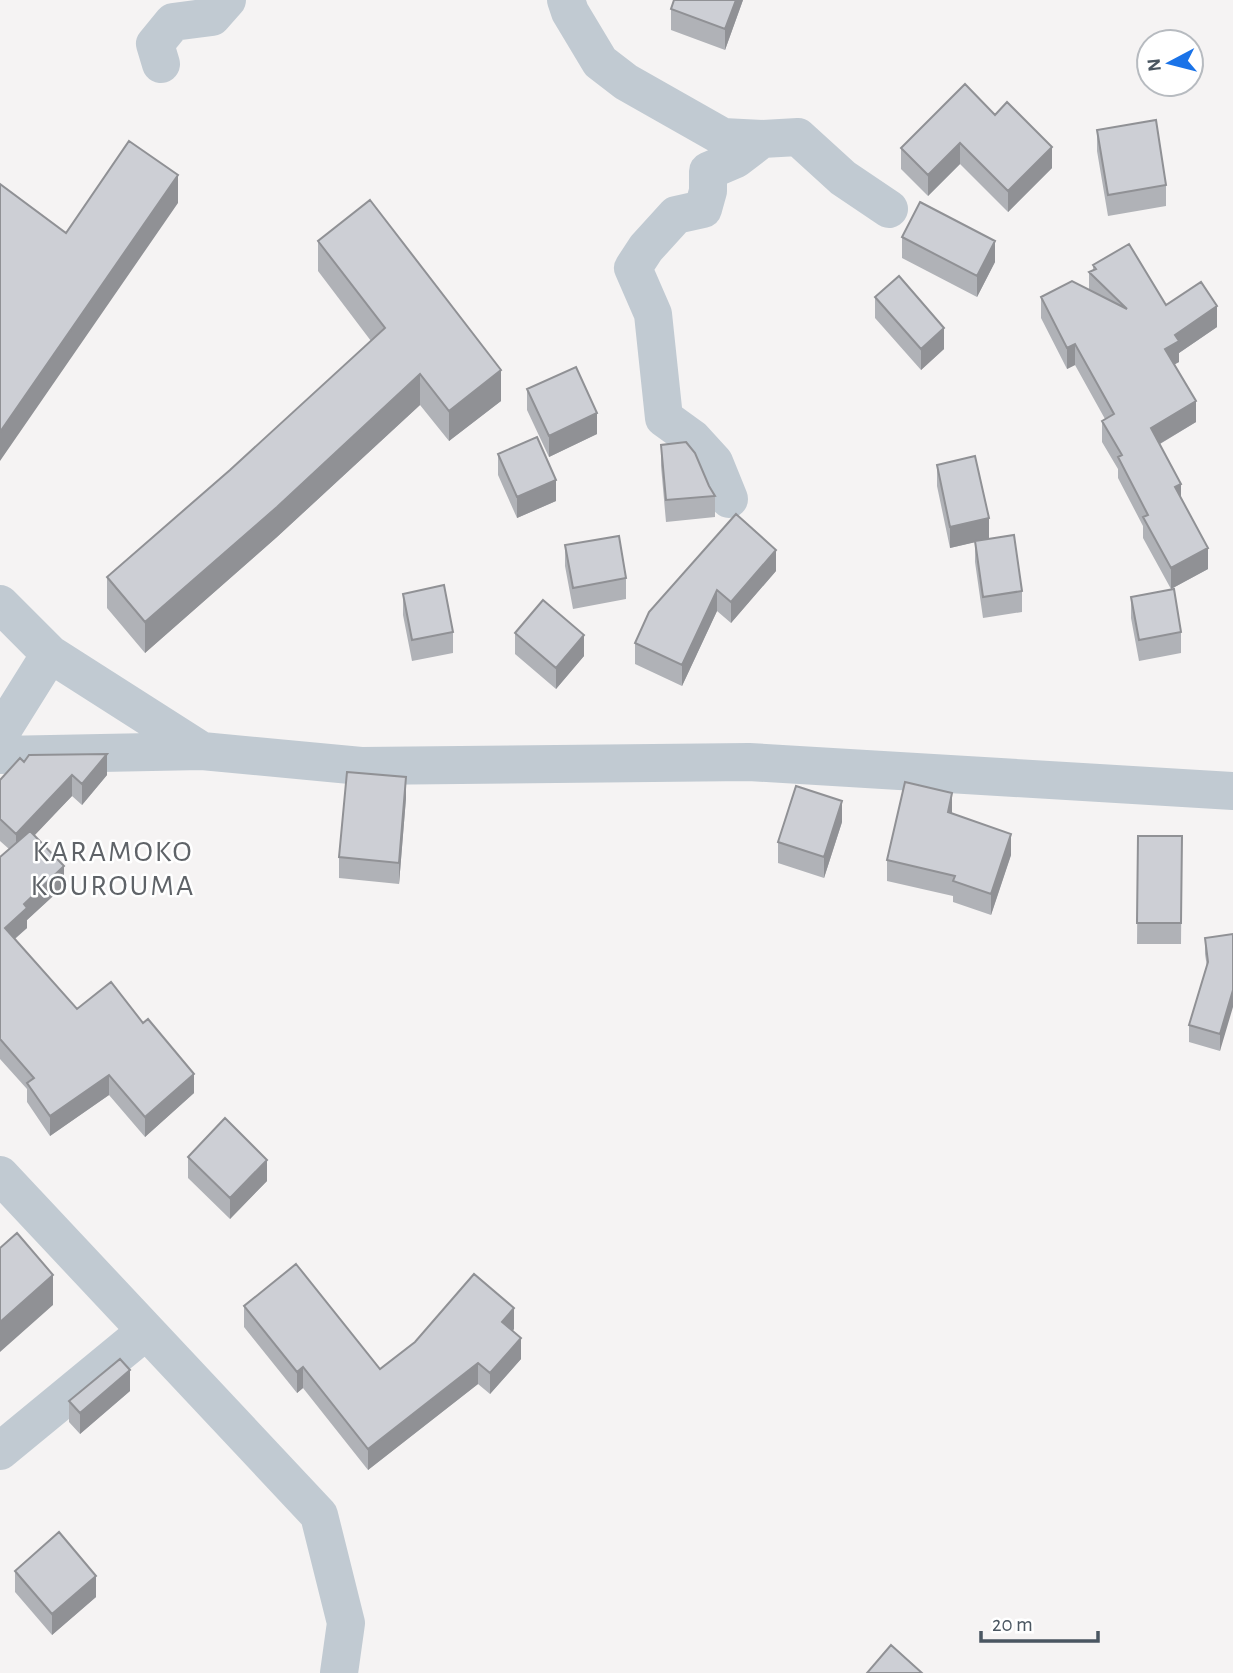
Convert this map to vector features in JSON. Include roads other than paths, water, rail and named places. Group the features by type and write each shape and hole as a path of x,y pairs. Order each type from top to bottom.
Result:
{"street":[{"path":"161,64 155,44 173,22 212,18 227,0"},
{"path":"566,0 600,62 626,82 675,107 723,137 799,137 843,178 889,209"},
{"path":"729,499 714,462 693,439 664,418 653,314 633,268 646,248 676,215 703,209 708,191 708,170 736,159 762,139"},
{"path":"0,604 50,654 202,751"},
{"path":"0,734 50,654"},
{"path":"0,755 202,751 361,766 749,762 1233,791"},
{"path":"0,1175 319,1515 346,1623 339,1673"},
{"path":"0,1451 146,1331"}],"district":[{"name":"KARAMOKO KOUROUMA","path":"113,868"}]}
